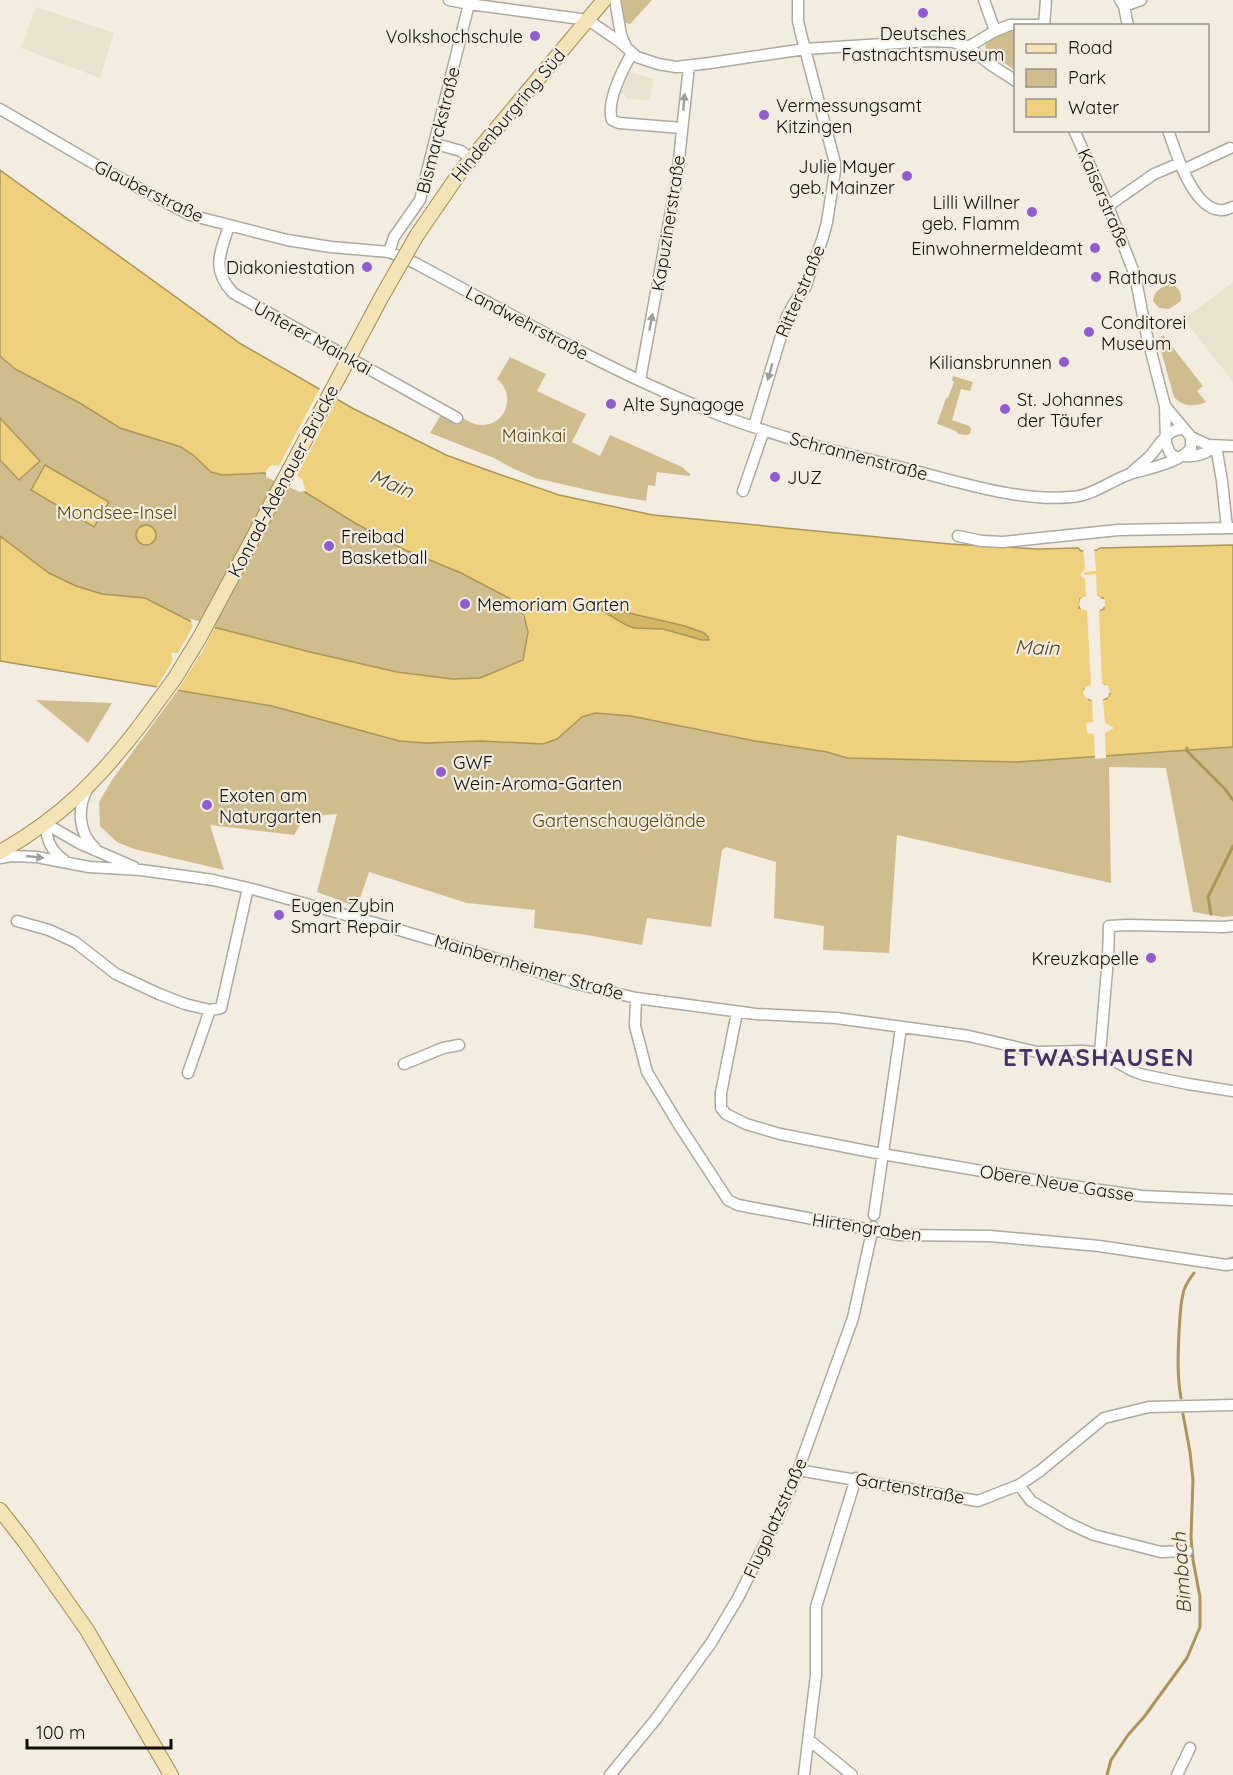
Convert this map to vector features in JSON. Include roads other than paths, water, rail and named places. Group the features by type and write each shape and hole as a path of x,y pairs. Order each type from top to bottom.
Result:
{"main road":[{"name":"Hindenburgring Süd","path":"417,235 454,180 604,0"},
{"name":"Konrad-Adenauer-Brücke","path":"90,785 142,723 200,637 375,308 417,235"},
{"path":"0,852 45,824 90,785"},
{"path":"0,1510 26,1542 87,1630 171,1775"}],"street":[{"path":"449,0 588,20 647,61 676,67 805,49 930,41 954,42 968,47 1014,80"},
{"path":"615,0 621,35 629,50 615,91 610,114 612,120 619,123 682,128"},
{"name":"Ritterstraße","path":"759,428 787,315 805,288 827,222 835,163 807,62 798,21 798,0"},
{"path":"984,0 995,31"},
{"path":"1044,24 1046,0"},
{"path":"1127,24 1122,3 1141,0"},
{"name":"Bismarckstraße","path":"388,252 394,237 420,200 436,144 470,2"},
{"path":"968,47 995,31 1014,25"},
{"name":"Kapuzinerstraße","path":"640,380 677,178 689,66"},
{"name":"Glauberstraße","path":"0,109 103,169 190,215 287,240 388,252 415,264"},
{"name":"Kaiserstraße","path":"1075,132 1108,206 1135,276 1146,332 1165,406"},
{"path":"1169,132 1181,166 1200,199 1218,210 1233,207"},
{"path":"436,144 461,152 471,159"},
{"path":"1108,206 1154,174 1230,148"},
{"name":"Unterer Mainkai","path":"229,226 221,251 219,267 221,278 232,293 457,417"},
{"name":"Landwehrstraße","path":"415,264 591,357 640,380"},
{"name":"Schrannenstraße","path":"640,380 706,409 759,428 830,450 980,487 1045,498 1074,497 1085,495 1128,475"},
{"path":"1165,406 1188,433 1201,442 1216,446 1233,446"},
{"path":"1165,406 1168,448 1172,454 1180,457"},
{"path":"743,491 759,428"},
{"path":"1128,475 1148,458 1167,435 1176,430 1188,433"},
{"path":"1180,457 1191,448 1188,433"},
{"path":"1128,475 1180,457 1203,454 1216,446"},
{"path":"958,536 982,541 1004,542 1118,530 1230,528 1216,446"},
{"path":"90,785 82,800 81,816 86,838 100,852"},
{"path":"45,824 50,845 58,856 70,863"},
{"name":"Mainbernheimer Straße","path":"45,824 81,844 141,870"},
{"name":"Mainbernheimer Straße","path":"0,858 25,856 108,869 141,870 213,880 494,958 573,983 636,998 737,1012 836,1018 969,1036 1037,1052 1100,1053"},
{"path":"17,921 49,930 75,942 116,974 148,989 185,1004 210,1010 221,1008 248,888"},
{"path":"1233,926 1109,926 1107,983 1100,1053 1144,1075 1233,1091"},
{"name":"Hirtengraben","path":"636,998 634,1026 647,1071 728,1200 738,1205 899,1235 990,1236 1099,1246 1226,1265 1233,1264"},
{"path":"188,1073 210,1010"},
{"name":"Obere Neue Gasse","path":"737,1012 721,1094 721,1108 726,1114 746,1124 780,1134 882,1154 1131,1195 1233,1200"},
{"path":"874,1215 901,1028"},
{"path":"404,1064 443,1048 459,1046"},
{"name":"Flugplatzstraße","path":"610,1775 656,1719 711,1643 738,1598 780,1513 853,1318 873,1229"},
{"name":"Gartenstraße","path":"798,1470 856,1478 978,1501 1019,1485 1040,1471 1104,1418 1149,1407 1233,1405"},
{"path":"804,1775 816,1675 816,1607 856,1478"},
{"path":"1019,1485 1031,1501 1094,1535 1161,1552 1187,1551"},
{"path":"809,1740 852,1775"},
{"path":"1177,1775 1190,1748"}],"water":[{"name":"Main","path":"0,170 241,344 354,409 446,455 559,495 653,515 950,544 1038,549 1078,548 1081,551 1100,548 1233,545 1233,747 1017,762 847,758 827,752 755,741 631,716 595,713 582,717 557,739 543,744 481,741 427,743 399,741 272,706 0,661 0,536 49,573 76,586 102,594 145,598 190,621 397,672 452,679 480,678 523,660 528,632 524,616 509,598 461,573 403,549 305,492 264,473 222,475 211,472 181,447 120,428 78,402 15,369 0,356","holes":["1103,598 1104,609 1079,608 1080,599","603,607 685,626 704,633 709,640 663,629 634,628 601,610","1105,685 1110,694 1106,699 1089,700 1084,689"]},
{"path":"0,418 40,461 19,480 0,460"},
{"path":"45,465 109,502 94,527 31,490"},
{"path":"146,525 153,528 156,535 153,542 146,545 139,542 136,535 139,528"}],"waterway":[{"name":"Bimbach","path":"1187,748 1187,751 1233,800"},
{"name":"Bimbach","path":"1211,914 1208,897 1233,846"},
{"name":"Bimbach","path":"1229,1259 1233,1258"},
{"name":"Bimbach","path":"1181,1398 1178,1365 1181,1308 1184,1288 1194,1273"},
{"name":"Bimbach","path":"1107,1775 1111,1760 1128,1735 1187,1658 1200,1627 1200,1597 1191,1537 1193,1480 1183,1414"}],"place":[{"name":"Deutsches Fastnachtsmuseum","path":"923,13"},
{"name":"Volkshochschule","path":"535,36"},
{"name":"Vermessungsamt Kitzingen","path":"764,115"},
{"name":"Julie Mayer geb. Mainzer","path":"907,176"},
{"name":"Lilli Willner geb. Flamm","path":"1032,212"},
{"name":"Einwohnermeldeamt","path":"1095,248"},
{"name":"Diakoniestation","path":"367,267"},
{"name":"Rathaus","path":"1096,277"},
{"name":"Conditorei Museum","path":"1089,332"},
{"name":"Kiliansbrunnen","path":"1064,362"},
{"name":"Alte Synagoge","path":"611,404"},
{"name":"St. Johannes der Täufer","path":"1005,409"},
{"name":"JUZ","path":"775,477"},
{"name":"Freibad Basketball","path":"329,546"},
{"name":"Memoriam Garten","path":"465,604"},
{"name":"GWF Wein-Aroma-Garten","path":"441,772"},
{"name":"Exoten am Naturgarten","path":"207,805"},
{"name":"Eugen Zybin Smart Repair","path":"279,915"},
{"name":"Kreuzkapelle","path":"1151,958"}],"district":[{"name":"ETWASHAUSEN","path":"1099,1057"}],"park label":[{"name":"Mainkai","path":"534,435"},
{"name":"Mondsee-Insel","path":"117,512"},
{"name":"Gartenschaugelände","path":"619,820"}]}
